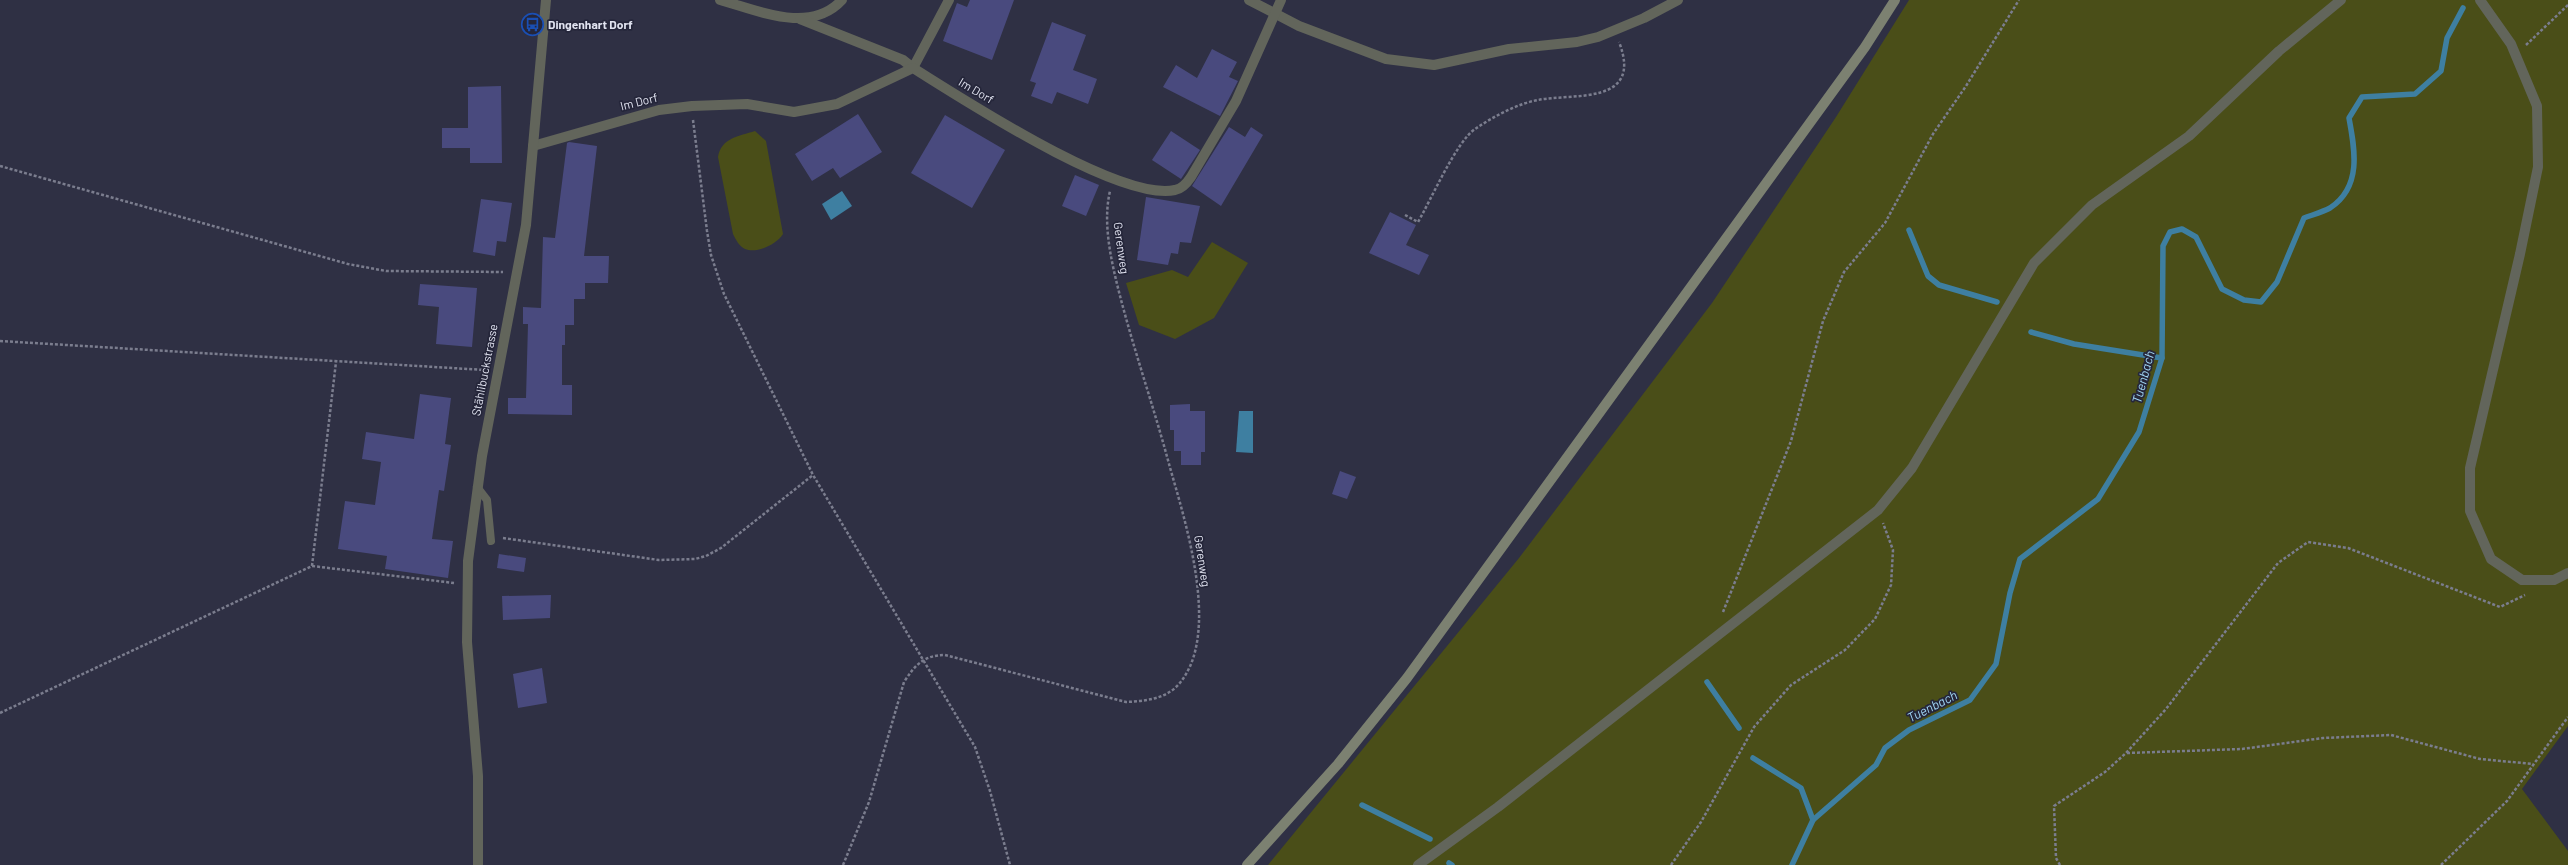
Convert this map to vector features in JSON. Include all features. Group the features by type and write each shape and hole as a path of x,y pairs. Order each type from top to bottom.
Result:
{"street":[{"name":"Stählibuckstrasse","path":"478,865 479,835 466,584 476,487 519,272 526,225 546,0"},
{"path":"720,0 783,17 800,18 826,11 842,0"},
{"path":"800,18 903,60 913,68 949,0"},
{"path":"1249,0 1276,15 1359,50 1386,59 1411,64 1434,65 1508,49 1577,42 1615,31 1678,0"},
{"name":"Im Dorf","path":"533,146 659,110 692,106 747,104 794,112 837,104 913,68 1002,122 1113,179 1157,190 1176,190 1185,185 1236,101 1282,0"},
{"path":"1247,865 1338,764 1412,672 1866,47 1895,0"},
{"path":"1418,865 1498,807 1878,510 1912,468 2034,264 2092,205 2188,136 2279,51 2341,0"},
{"path":"2480,0 2511,44 2537,106 2538,167 2485,411 2470,468 2470,512 2492,559 2522,580 2554,580 2568,573"}],"lane":[{"path":"476,487 487,500 491,539"}],"path":[{"path":"1721,617 1791,441 1823,322 1844,272 1885,222 1933,134 1966,86 2019,0"},
{"path":"2516,55 2568,5"},
{"path":"1405,215 1418,222 1461,145 1475,129 1526,103 1551,98 1587,96 1601,93 1616,84 1624,69 1621,47 1615,31"},
{"path":"692,106 706,231 714,268 724,294 813,475 975,747 990,791 1010,865"},
{"path":"0,166 356,265 386,271 519,272"},
{"name":"Gerenweg","path":"922,660 933,655 945,655 1126,702 1143,701 1167,694 1178,685 1190,666 1197,634 1195,564 1190,538 1112,262 1108,221 1113,179"},
{"path":"0,341 498,371"},
{"path":"312,566 336,362"},
{"path":"491,539 628,557 659,560 695,559 706,556 721,548 813,475"},
{"path":"1671,865 1700,822 1754,727 1791,685 1845,650 1875,619 1891,585 1893,550 1878,510"},
{"path":"2060,865 2056,858 2054,806 2105,772 2126,753 2166,709 2278,563 2308,542 2348,548 2500,607 2527,594"},
{"path":"0,713 312,566 466,584"},
{"path":"843,865 869,802 904,682 914,666 922,660"},
{"path":"2441,865 2507,801 2568,717"},
{"path":"2126,753 2242,748 2323,738 2391,736 2480,759 2533,764"}],"green space":[{"path":"1909,0 2568,0 2568,726 2522,789 2568,851 2568,865 1268,865 1519,558 1712,303 1836,117"},
{"path":"755,131 766,141 783,234 780,238 766,247 750,250 741,246 733,234 718,157 723,146 727,142 737,136"},
{"path":"1212,242 1248,263 1214,318 1175,339 1139,325 1126,283 1172,270 1188,277"}],"water":[{"path":"842,191 852,206 831,220 822,204"},
{"path":"1239,411 1253,411 1253,453 1236,452"}],"building":[{"path":"970,0 1014,0 992,60 943,41 957,3 967,7"},
{"path":"1052,22 1086,35 1073,70 1097,79 1088,104 1057,92 1052,104 1031,96 1036,83 1030,81"},
{"path":"1212,49 1237,62 1229,77 1238,81 1220,116 1163,87 1176,65 1197,78"},
{"path":"501,86 502,163 470,163 470,148 442,148 442,128 468,128 468,87"},
{"path":"858,114 882,152 840,178 833,168 812,181 795,154"},
{"path":"945,115 1005,150 972,208 911,173"},
{"path":"1229,127 1245,137 1251,127 1263,135 1221,206 1192,186"},
{"path":"1171,131 1200,150 1181,179 1152,160"},
{"path":"567,143 597,146 584,256 609,256 608,283 585,283 585,299 574,299 574,325 565,325 565,345 562,345 562,385 572,385 572,415 508,414 508,398 526,398 528,324 523,324 523,307 541,308 543,237 555,238"},
{"path":"1075,175 1099,185 1086,216 1062,206"},
{"path":"1146,197 1200,206 1191,243 1180,242 1178,254 1171,253 1168,265 1137,260"},
{"path":"481,199 512,203 506,242 497,241 495,256 473,252"},
{"path":"1390,212 1416,225 1406,245 1429,255 1419,275 1369,253"},
{"path":"420,284 477,288 472,347 436,344 439,307 418,305"},
{"path":"420,394 451,398 445,444 451,445 444,491 439,490 432,539 453,541 448,578 385,569 387,556 338,549 345,501 375,505 381,462 362,459 366,432 414,439"},
{"path":"1190,404 1190,411 1205,411 1205,452 1201,452 1201,465 1181,465 1181,451 1174,451 1174,430 1170,430 1170,405"},
{"path":"1340,471 1356,477 1347,499 1332,494"},
{"path":"499,554 526,558 524,572 497,568"},
{"path":"551,595 550,618 503,620 502,596"},
{"path":"542,668 547,703 518,708 513,674"}],"waterway":[{"name":"Tuenbach","path":"1792,865 1813,820 1876,765 1885,748 1909,730 1970,700 1996,664 2010,593 2020,559 2098,499 2139,432 2162,358 2163,246 2170,232 2182,229 2196,237 2222,289 2244,300 2261,302 2277,282 2304,218 2330,208 2347,190 2352,179 2354,167 2353,143 2349,118 2362,97 2415,94 2441,71 2447,38 2463,8"},
{"path":"1909,230 1928,276 1939,285 1997,302"},
{"path":"2031,332 2074,344 2162,358"},
{"path":"1707,682 1739,728"},
{"path":"1753,758 1801,788 1813,820"},
{"path":"1362,805 1430,839"}],"place":[{"name":"Dingenhart Dorf","path":"533,25"}]}
